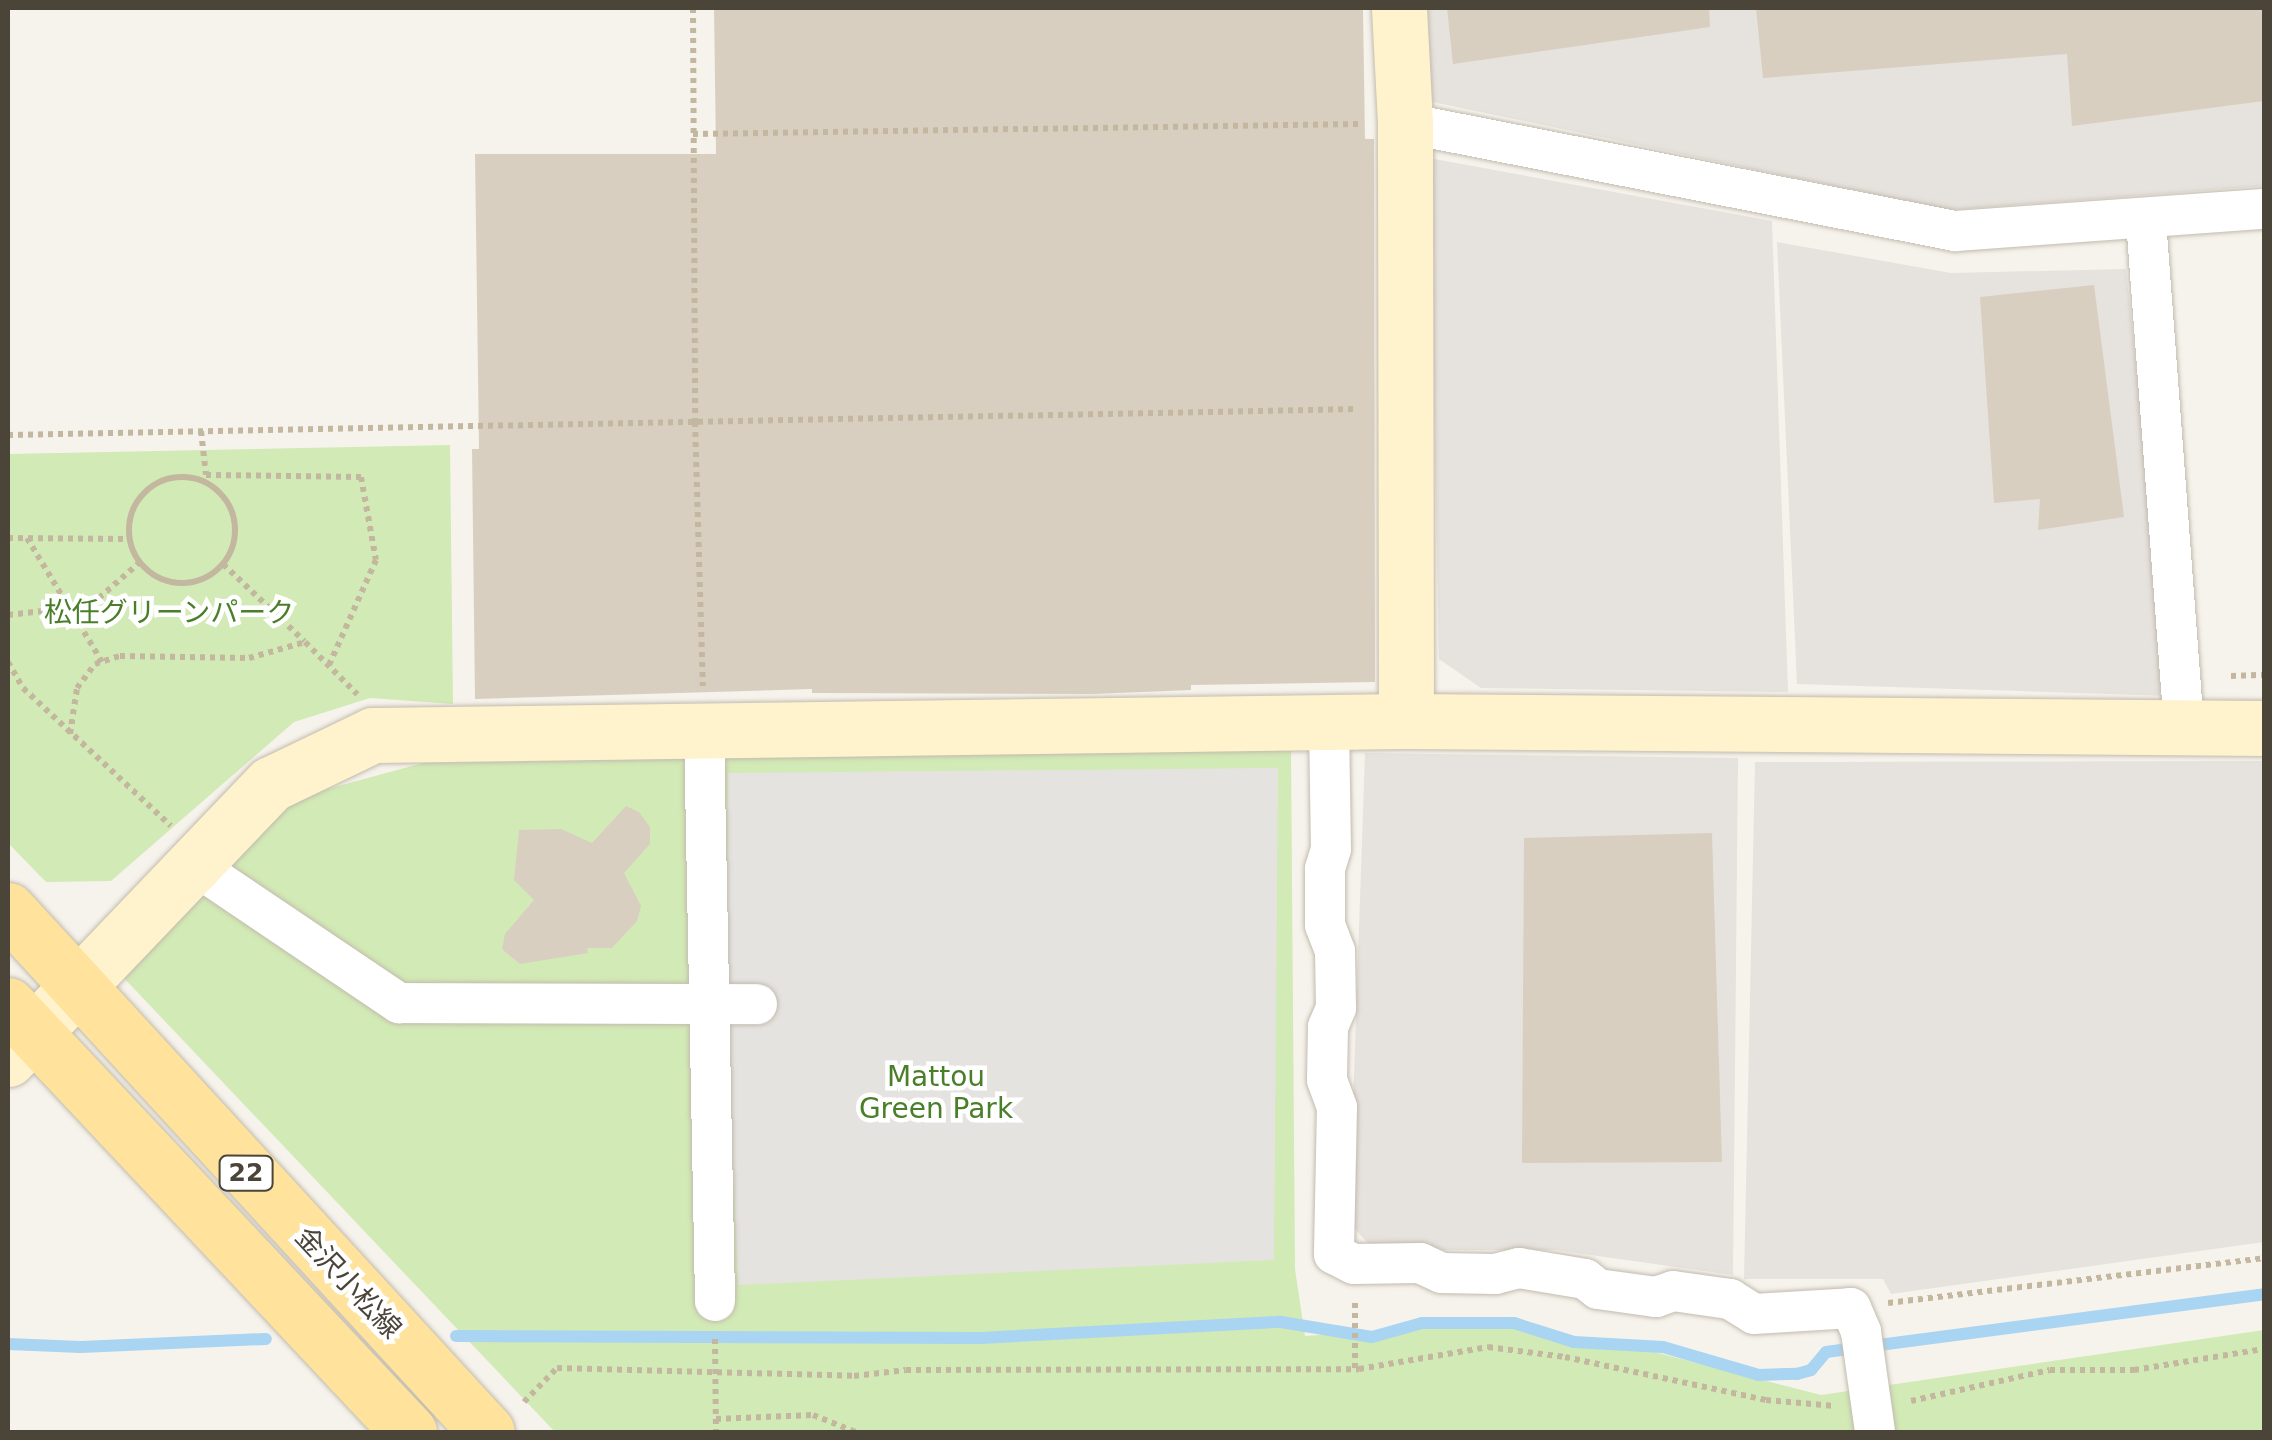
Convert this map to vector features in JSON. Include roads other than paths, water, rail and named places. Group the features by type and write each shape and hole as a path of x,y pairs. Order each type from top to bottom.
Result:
{"main road":[{"name":"金沢小松線","path":"8,910 506,1417"},
{"name":"金沢小松線","path":"16,1032 409,1432"}],"street":[{"path":"1399,8 1405,123 1406,721"},
{"path":"1405,123 1955,232 2264,209"},
{"path":"2146,220 2184,728"},
{"path":"16,1032 78,985 201,862 271,784 373,736 1406,721 2264,728"},
{"path":"1330,722 1331,849 1325,869 1325,925 1334,952 1336,989 1336,1008 1328,1027 1327,1080 1337,1108 1334,1254 1354,1264 1420,1262 1441,1273 1495,1274 1519,1268 1584,1279 1598,1289 1656,1297 1673,1291 1730,1300 1754,1314 1856,1320 1872,1410"},
{"path":"704,731 715,1301"},
{"path":"201,862 400,1003 757,1004"}],"waterway":[{"path":"456,1336 981,1338 1281,1322 1372,1337 1422,1323 1514,1323 1574,1342 1663,1347 1759,1375 1811,1370 1826,1352 2264,1294"},
{"path":"8,1344 81,1347 266,1339"}],"park label":[{"name":"松任グリーンパーク","path":"169,613"},
{"name":"Mattou Green Park","path":"936,1093"}]}
